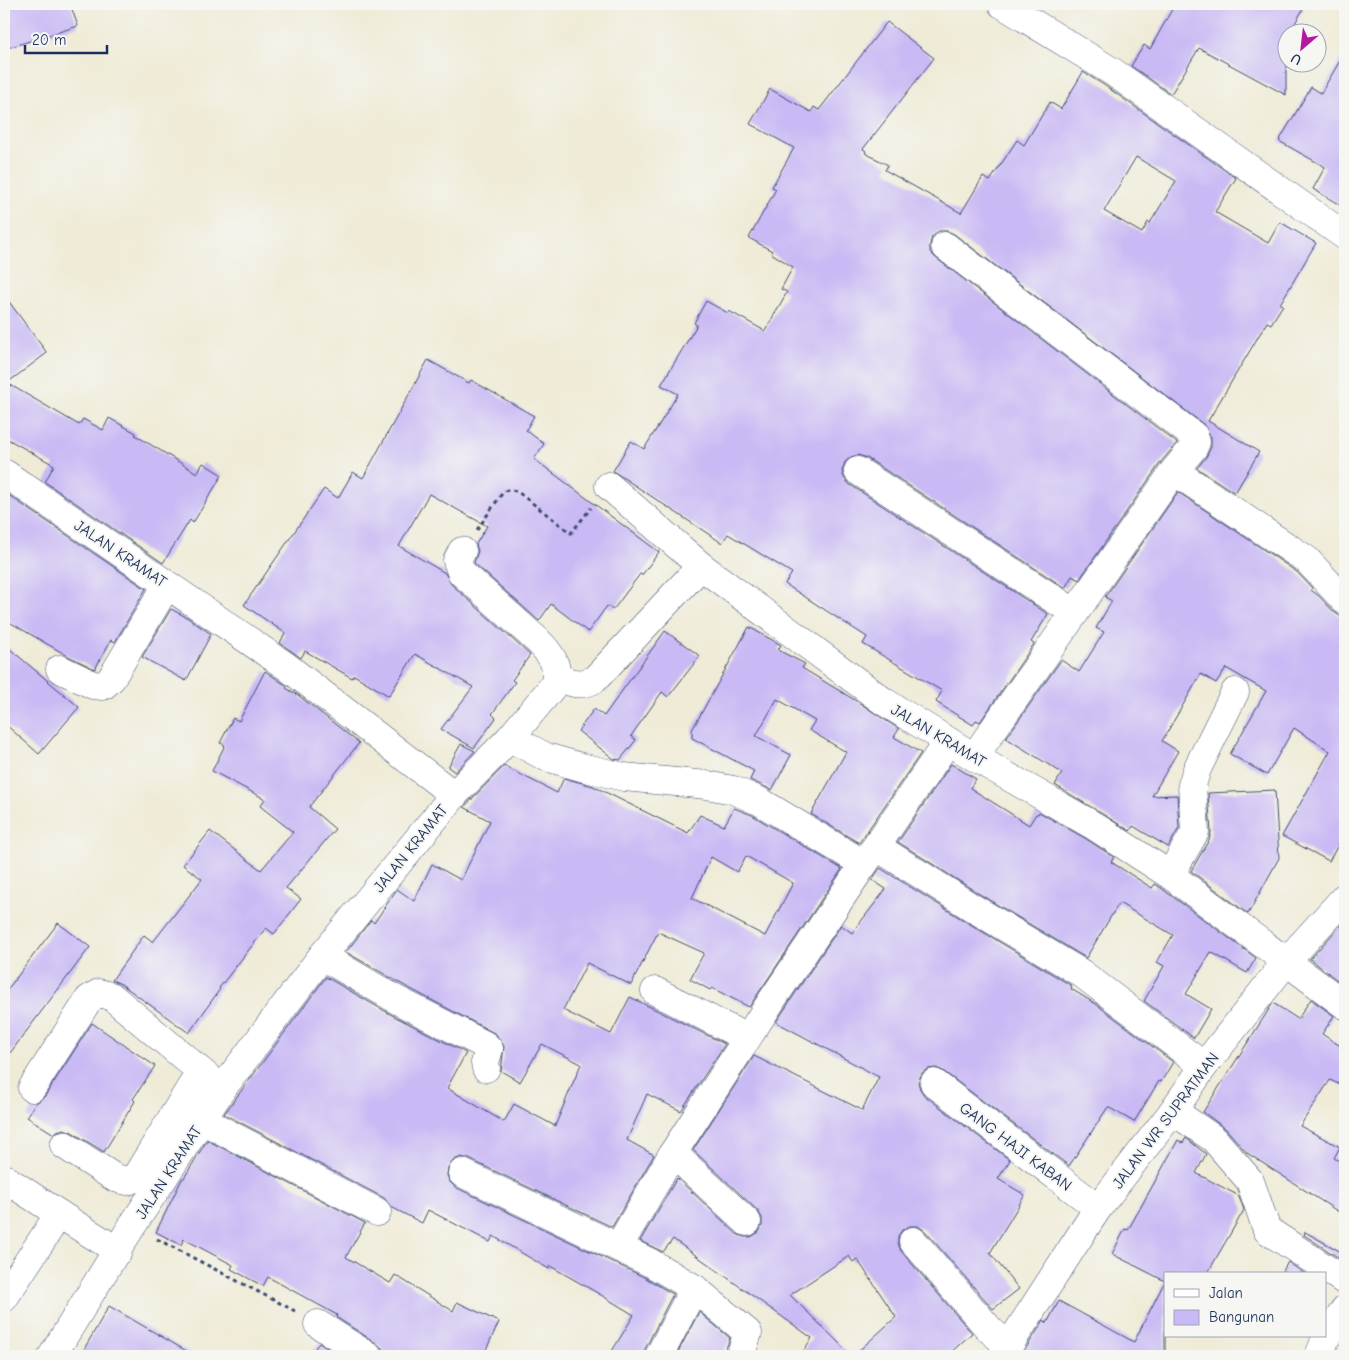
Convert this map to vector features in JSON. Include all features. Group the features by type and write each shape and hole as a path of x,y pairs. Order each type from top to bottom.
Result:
{"street":[{"path":"1002,4 1113,72 1345,236"},
{"path":"945,246 1194,436 1196,442 974,757"},
{"path":"858,471 1075,613"},
{"path":"1174,471 1307,560 1345,601"},
{"name":"JALAN KRAMAT","path":"4,473 286,666 454,795 322,956 222,1089 132,1226 52,1356"},
{"name":"JALAN KRAMAT","path":"609,486 701,566 883,701 948,742 1091,824 1170,875 1345,1005"},
{"path":"454,795 510,738 554,685 557,677 556,667 547,650 461,572 457,561 462,551"},
{"path":"557,677 572,683 581,684 595,679 701,566"},
{"path":"60,669 93,685 103,686 111,679 168,585"},
{"path":"1170,875 1195,832 1196,825 1191,795 1197,769 1235,692"},
{"path":"510,738 546,757 581,767 624,776 706,785 733,790 767,805 871,855 973,908 1081,973 1204,1066"},
{"path":"619,1246 673,1152 747,1038 948,742"},
{"name":"JALAN WR SUPRATMAN","path":"1006,1351 1098,1208 1173,1111 1204,1066 1286,962 1345,897"},
{"path":"322,956 397,1000 485,1045 489,1048 485,1063 486,1068"},
{"path":"655,991 747,1038"},
{"path":"32,1088 89,999 98,992 111,996 222,1089"},
{"path":"64,1145 115,1178 122,1181 132,1180 200,1072"},
{"name":"GANG HAJI KABAN","path":"934,1083 1098,1208"},
{"path":"1173,1111 1214,1139 1250,1181 1267,1230 1345,1281"},
{"path":"202,1120 377,1212"},
{"path":"673,1152 747,1222"},
{"path":"462,1173 466,1173 619,1246 694,1288 748,1333 740,1356"},
{"path":"4,1178 118,1251"},
{"path":"4,1298 59,1214"},
{"path":"913,1241 1006,1351"},
{"path":"659,1356 694,1288"},
{"path":"1319,1356 1325,1340 1345,1309"},
{"path":"318,1324 368,1356"}],"path":[{"path":"462,551 503,492 510,489 518,492 571,533 609,486"},
{"path":"132,1226 251,1287 318,1324"}],"building":[{"path":"4,4 70,4 78,26 4,49"},
{"path":"1175,4 1306,4 1296,22 1276,22 1276,72 1286,72 1286,95 1199,48 1171,94 1131,66 1144,45 1150,49"},
{"path":"887,22 934,58 863,149 866,151 865,153 888,165 885,170 961,213 983,177 990,181 1017,140 1024,145 1050,102 1061,109 1083,72 1236,178 1215,212 1268,243 1280,222 1316,243 1280,304 1283,305 1271,324 1267,322 1208,421 1259,452 1235,493 1197,468 1211,447 1211,437 1203,424 954,234 947,231 939,231 932,237 930,252 936,258 1177,443 1161,462 1079,580 1072,576 1065,588 867,458 858,455 851,457 845,462 842,471 844,478 849,484 1048,614 1031,642 1034,644 980,722 976,720 973,725 936,702 942,691 863,644 867,637 785,584 792,573 728,534 722,543 613,471 631,441 644,449 678,394 661,385 697,325 694,323 706,301 728,313 729,311 765,331 787,292 781,289 793,267 771,253 772,251 749,238 776,189 772,187 794,148 750,124 770,89 811,112 814,107 819,110","holes":["1136,157 1176,181 1142,233 1104,211"]},
{"path":"1345,52 1345,208 1313,189 1325,167 1279,141 1311,87 1321,93"},
{"path":"4,295 47,353 7,383 79,425 83,419 103,430 109,418 136,433 135,435 197,473 203,463 222,475 193,523 190,520 163,563 45,482 54,465 4,437"},
{"path":"428,360 469,383 471,380 534,416 526,430 544,444 534,459 659,552 613,610 607,606 588,632 551,604 539,621 474,563 478,551 476,544 487,526 429,494 399,546 445,573 451,584 530,655 512,680 515,682 492,714 496,718 474,748 441,729 473,687 415,654 389,696 354,675 352,678 305,651 301,658 280,643 285,633 244,605 324,489 338,498 353,472 363,478"},
{"path":"4,492 146,589 115,642 111,640 95,669 68,656 4,619"},
{"path":"1178,492 1297,572 1312,588 1311,590 1334,612 1340,616 1345,616 1345,833 1329,861 1282,836 1330,751 1294,728 1267,775 1230,754 1266,691 1226,668 1216,683 1201,674 1162,741 1178,751 1152,796 1177,795 1179,828 1168,847 1133,826 1130,831 1055,785 1062,773 1006,738 1061,660 1079,672 1104,632 1096,628 1112,601 1105,597"},
{"path":"171,609 211,634 186,681 142,657"},
{"path":"749,627 781,645 778,650 805,664 802,668 899,729 894,737 921,753 859,843 811,814 846,752 809,730 815,721 777,699 756,736 791,755 772,790 750,780 754,771 692,738 692,730"},
{"path":"665,631 700,656 668,697 662,692 631,736 636,740 620,760 614,759 578,731 594,709 604,716"},
{"path":"4,644 79,707 39,754 4,723"},
{"path":"265,671 359,743 309,807 335,829 286,888 301,899 274,934 266,928 219,988 189,1033 121,984 112,980 144,935 153,942 202,879 183,865 210,831 261,870 293,832 260,806 265,799 212,771 225,745 220,743 233,718 239,721"},
{"path":"461,744 475,751 455,772 448,767"},
{"path":"951,764 976,779 970,788 1029,825 1039,812 1083,837 1114,857 1111,862 1152,888 1155,884 1256,958 1247,973 1211,952 1186,994 1211,1009 1194,1038 1144,1001 1164,966 1157,962 1173,935 1119,903 1086,958 981,895 898,842"},
{"path":"504,766 557,793 564,778 593,786 688,833 700,815 724,826 734,808 752,815 842,869 749,1007 690,979 704,953 658,932 631,985 587,963 563,1010 611,1034 630,997 725,1044 681,1111 647,1094 627,1140 654,1155 612,1227 469,1159 461,1157 454,1160 448,1167 447,1175 449,1181 455,1187 644,1277 673,1294 643,1356 609,1356 634,1315 601,1295 550,1266 549,1269 493,1236 490,1242 428,1210 422,1223 391,1207 384,1198 224,1114 326,977 390,1014 466,1053 447,1088 504,1122 514,1104 555,1126 581,1064 542,1044 520,1082 501,1071 504,1046 496,1034 405,986 346,952 371,920 374,923 397,889 414,901 432,864 461,880 490,821 464,807","holes":["746,856 793,883 765,936 692,898 711,857 737,872"]},
{"path":"1275,790 1279,858 1248,914 1191,871 1209,840 1211,832 1208,793"},
{"path":"880,868 1072,986 1071,989 1096,1004 1173,1062 1134,1122 1108,1107 1069,1166 943,1071 936,1068 928,1069 922,1073 918,1082 924,1095 1010,1160 998,1179 1025,1195 990,1253 1019,1289 993,1309 925,1231 918,1226 910,1226 902,1230 898,1236 901,1251 972,1333 947,1356 853,1356 896,1317 857,1259 853,1262 849,1256 790,1295 850,1356 800,1356 812,1338 673,1239 663,1252 640,1241 677,1178 737,1234 751,1237 759,1232 762,1218 758,1211 693,1150 754,1056 862,1110 879,1077 776,1022 841,925 852,933 886,889 872,880"},
{"path":"58,923 90,947 4,1061 4,994"},
{"path":"1340,926 1345,929 1345,986 1310,959"},
{"path":"1311,999 1334,1016 1322,1034 1345,1049 1345,1087 1330,1080 1300,1126 1340,1147 1334,1158 1345,1164 1345,1216 1247,1153 1226,1129 1203,1112 1273,1003 1298,1019"},
{"path":"92,1023 155,1066 133,1099 135,1101 104,1152 72,1132 64,1129 54,1134 27,1117 36,1103 45,1096"},
{"path":"1186,1138 1206,1154 1196,1173 1239,1196 1244,1210 1208,1272 1164,1272 1164,1280 1112,1254 1125,1229 1128,1230 1178,1140 1183,1143"},
{"path":"207,1140 365,1223 346,1257 390,1283 395,1275 453,1311 457,1302 499,1322 483,1356 388,1356 383,1353 382,1348 376,1343 336,1317 337,1315 268,1277 263,1286 231,1269 233,1265 184,1239 181,1245 156,1232 182,1179"},
{"path":"1305,1232 1345,1254 1345,1262 1304,1235"},
{"path":"1288,1262 1302,1272 1282,1272"},
{"path":"1164,1283 1165,1356 1021,1356 1044,1320 1047,1323 1059,1301 1134,1342"},
{"path":"109,1306 195,1356 80,1356"},
{"path":"699,1312 730,1338 727,1346 719,1356 676,1356"},
{"path":"319,1343 339,1356 309,1356"}]}
